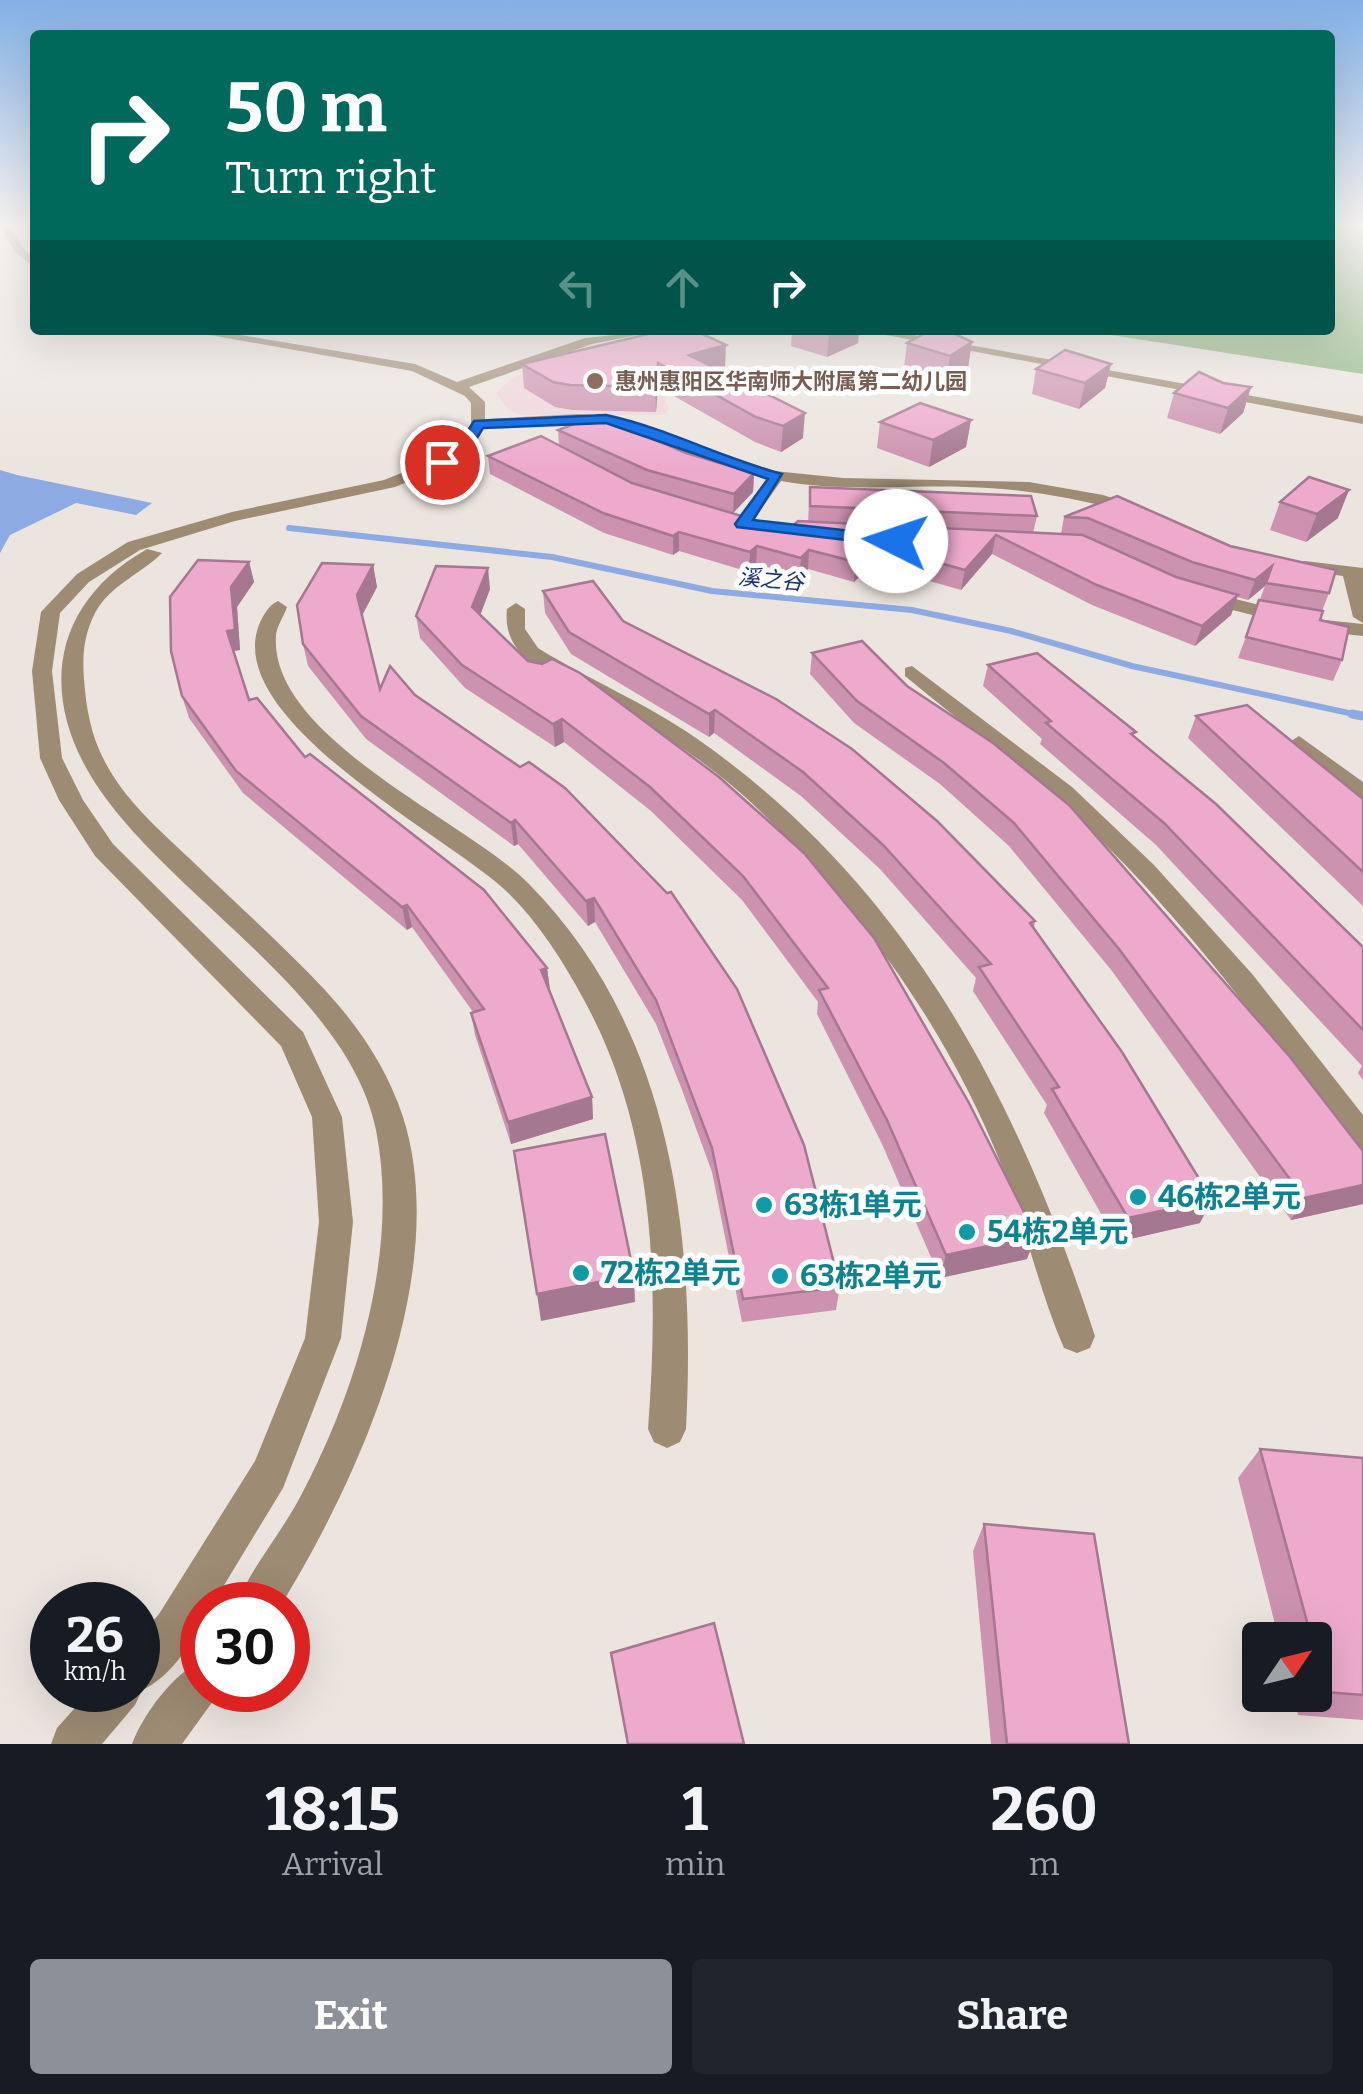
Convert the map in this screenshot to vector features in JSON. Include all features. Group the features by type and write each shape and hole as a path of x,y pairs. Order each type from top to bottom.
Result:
{"street":[{"path":"218,335 415,368 466,384 590,341 626,335"},
{"path":"252,335 421,362 466,384 478,402 485,424 480,448 466,462 420,486 173,543 137,561 108,584 91,601 77,626 72,658 75,701 85,745 108,786 356,1049 391,1129 400,1233 374,1355 318,1503 271,1582"},
{"path":"893,335 1363,420"},
{"path":"160,1645 174,1629 269,1474 323,1338 336,1222 327,1117 293,1040 104,850 71,800 51,758 42,671 51,612 82,578 134,546 232,517 390,484 442,462 485,424 606,419 636,426 730,465 776,477 841,483 990,483 1055,490 1157,517"},
{"path":"773,529 733,522 776,477"},
{"path":"1285,562 1357,572 1363,618"},
{"path":"1178,589 1267,615 1363,630"},
{"path":"278,608 266,635 270,668 292,708 319,740 514,884 560,940 601,1005 637,1093 667,1206 672,1372 667,1430"},
{"path":"516,609 515,629 531,652 687,741 798,831 855,890 933,1000 982,1088 1057,1267 1077,1336"},
{"path":"912,672 1048,779 1111,835 1225,962 1363,1139"},
{"path":"1299,743 1363,794"},
{"path":"154,1744 180,1710"},
{"path":"73,1744 101,1712"}],"shaded area":[{"name":"惠州惠阳区华南师大附属第二幼儿园","path":"607,342 623,346 672,389 664,395 669,410 663,415 523,415 509,411 496,393 514,377"}],"green space":[{"path":"1335,306 1363,306 1363,374 1111,335 1335,335"}],"water":[{"path":"0,470 152,503 136,515 76,503 10,535 0,553"}],"building":[{"path":"644,335 705,335 726,345 689,355 805,413 783,426 756,417 658,363 655,387 570,385 553,382 522,364"},
{"path":"922,335 957,335 972,342 950,356 907,343"},
{"path":"1065,350 1111,364 1085,383 1036,369"},
{"path":"1199,372 1223,383 1251,387 1228,408 1174,393"},
{"path":"920,403 971,420 933,440 880,422"},
{"path":"598,415 686,453 754,473 734,494 647,470 558,430"},
{"path":"541,436 632,483 788,530 798,521 1083,535 1176,577 1238,595 1202,626 1097,585 996,535 965,570 915,556 907,565 865,554 856,562 809,550 801,558 757,546 750,552 679,532 673,536 603,513 488,456"},
{"path":"1309,477 1349,490 1317,514 1280,502"},
{"path":"810,487 1031,496 1037,516 810,506"},
{"path":"1117,496 1230,546 1336,570 1329,593 1266,583 1272,566 1255,580 1192,562 1088,518 1064,517"},
{"path":"198,560 249,562 231,587 235,630 227,631 249,700 257,698 305,757 310,754 484,890 547,968 541,970 592,1097 508,1122 471,1013 484,1009 407,905 402,907 236,771 182,696 171,651 170,597"},
{"path":"322,563 373,565 357,595 380,689 390,666 415,695 520,767 529,762 565,788 667,893 671,892 737,989 804,1145 840,1287 743,1299 712,1148 656,1000 594,898 586,901 515,820 511,823 361,716 303,644 297,605"},
{"path":"436,566 488,568 472,607 528,661 542,664 552,659 580,673 719,777 804,853 874,938 969,1103 1036,1236 946,1255 887,1120 819,990 828,988 743,876 650,787 562,719 553,724 462,665 416,616"},
{"path":"593,581 623,621 776,699 852,749 937,821 1035,921 1030,923 1122,1052 1212,1200 1128,1218 1052,1089 1059,1087 979,967 991,964 883,845 803,772 715,710 709,714 569,632 543,591"},
{"path":"1259,600 1323,611 1320,620 1349,627 1342,660 1246,637"},
{"path":"862,641 907,686 993,743 1069,805 1290,1057 1363,1151 1363,1185 1304,1198 1119,949 1014,823 944,763 857,701 812,653"},
{"path":"1037,653 1136,732 1131,734 1216,804 1363,947 1363,1030 1164,823 1046,723 1051,721 988,665"},
{"path":"1247,705 1363,799 1363,872 1196,716"},
{"path":"605,1134 634,1275 537,1294 514,1151"},
{"path":"1260,1449 1363,1458 1363,1695 1332,1692 1332,1622 1307,1622"},
{"path":"984,1524 1094,1534 1129,1744 1007,1744"},
{"path":"714,1623 744,1744 628,1744 611,1653"}],"waterway":[{"name":"溪之谷","path":"289,528 552,557 712,591 912,610 1011,631 1132,666 1363,716 1352,714"}],"place":[{"name":"惠州惠阳区华南师大附属第二幼儿园","path":"595,381"},
{"name":"46栋2单元","path":"1138,1197"},
{"name":"63栋1单元","path":"764,1205"},
{"name":"54栋2单元","path":"967,1232"},
{"name":"72栋2单元","path":"581,1273"},
{"name":"63栋2单元","path":"780,1276"}],"route":[{"path":"442,462 469,440 478,424 606,419 672,439 730,465 776,477 742,524 831,537 896,541"}]}
